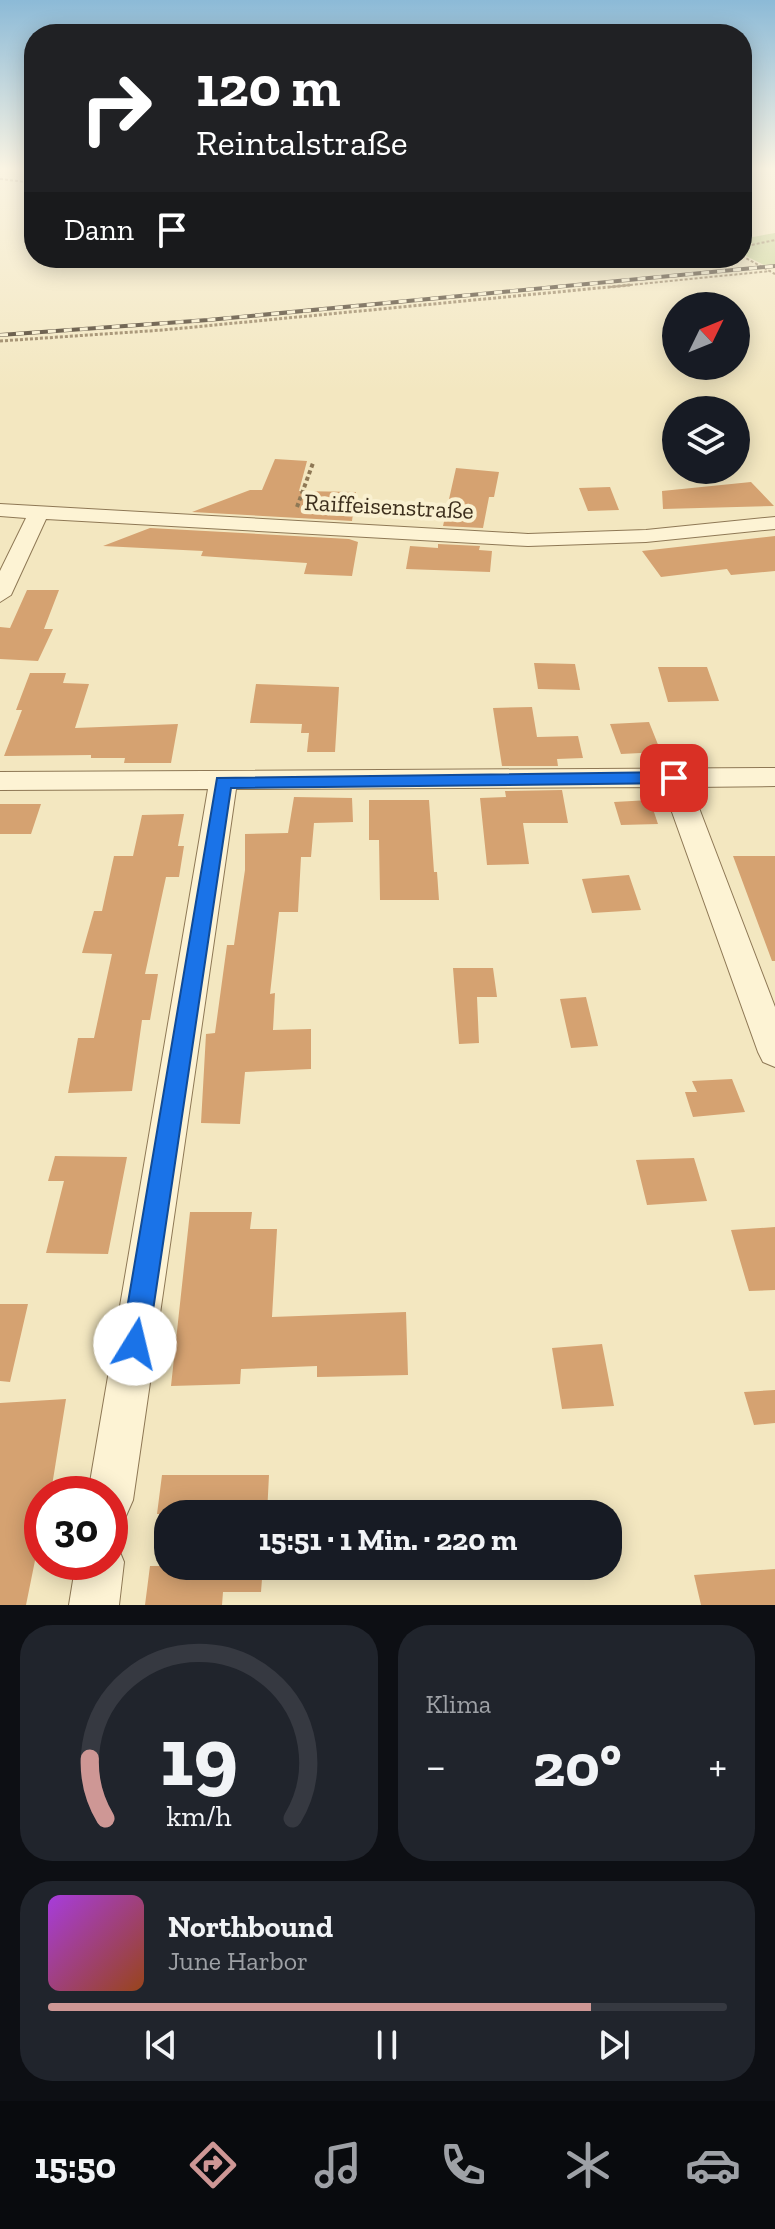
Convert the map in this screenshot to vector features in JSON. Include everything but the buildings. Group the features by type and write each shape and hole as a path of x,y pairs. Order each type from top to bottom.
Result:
{"street":[{"name":"Raiffeisenstraße","path":"0,510 528,540 646,536 775,523"},
{"path":"0,595 39,511"},
{"path":"0,781 775,777"},
{"path":"674,778 775,1052"},
{"path":"114,1476 223,782"},
{"path":"94,1605 97,1580"}],"path":[{"path":"752,261 773,273"},
{"path":"0,341 163,330 773,273"},
{"path":"298,506 313,463"}],"green space":[{"path":"752,242 775,242 775,264 764,265 752,259"}],"railway":[{"path":"0,335 208,320 775,266"}],"route":[{"path":"135,1344 223,782 674,778"}]}
